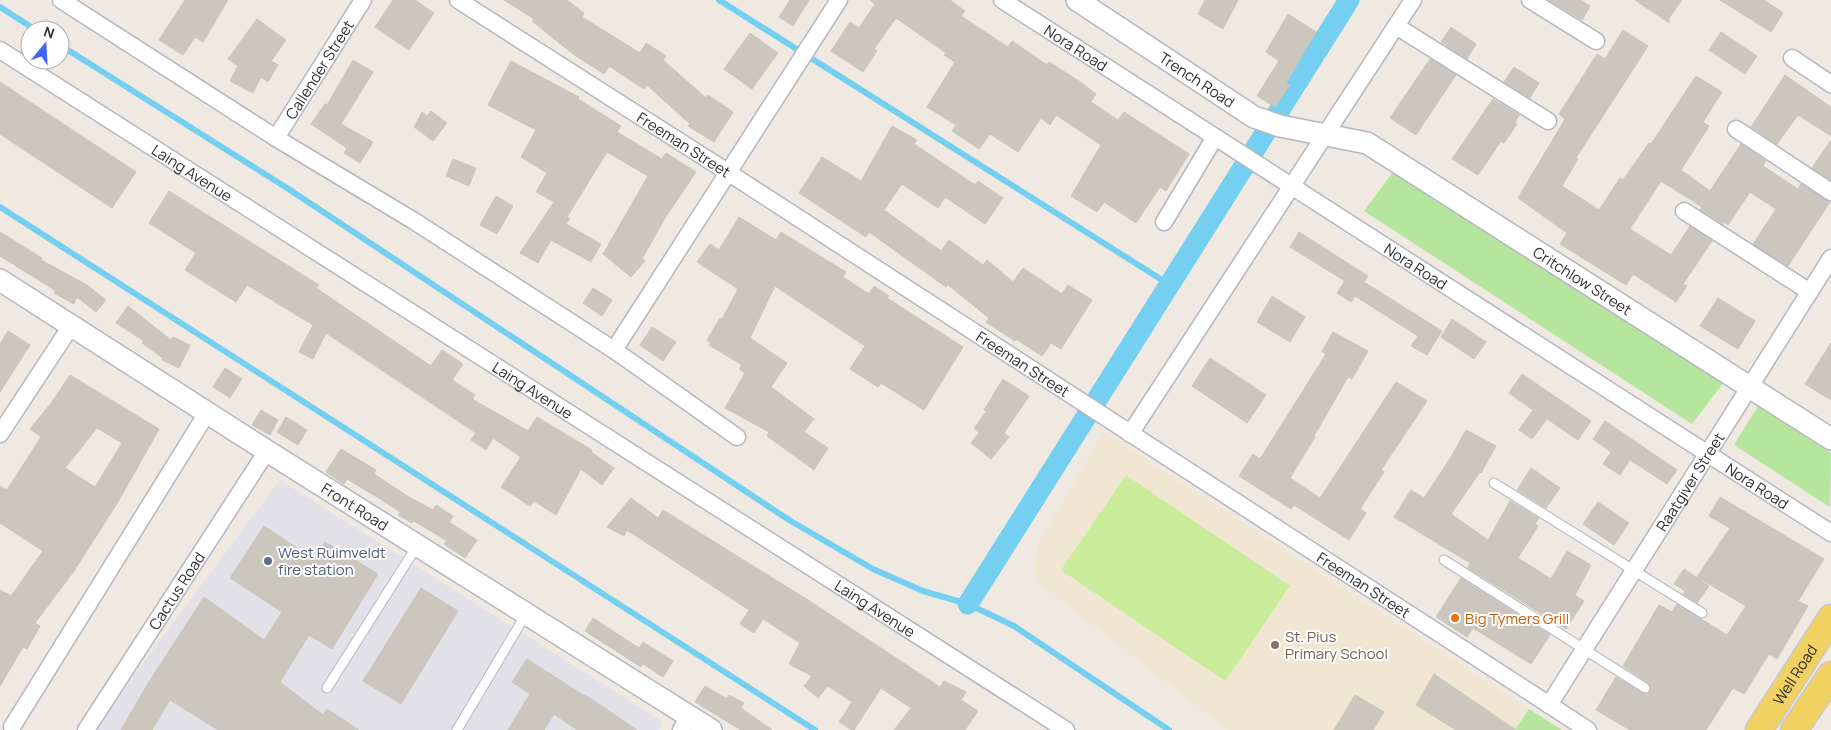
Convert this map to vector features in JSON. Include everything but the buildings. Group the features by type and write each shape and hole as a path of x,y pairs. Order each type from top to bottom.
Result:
{"main road":[{"name":"Well Road","path":"1759,730 1831,618"},
{"name":"Well Road","path":"1794,730 1831,675"}],"street":[{"path":"61,0 276,138 414,221 614,350 737,437"},
{"name":"Callender Street","path":"276,138 363,0"},
{"name":"Freeman Street","path":"458,0 729,173 1588,730"},
{"path":"614,350 839,0"},
{"name":"Nora Road","path":"1002,0 1831,534"},
{"name":"Trench Road","path":"1077,0 1254,117 1280,126 1328,133"},
{"path":"1130,434 1413,0"},
{"path":"1530,0 1596,41"},
{"path":"1396,26 1548,121"},
{"name":"Laing Avenue","path":"0,50 1066,730"},
{"path":"1792,58 1831,84"},
{"path":"1736,129 1831,192"},
{"name":"Critchlow Street","path":"1328,133 1367,143 1831,439"},
{"path":"1164,222 1215,137"},
{"path":"1684,211 1810,292"},
{"name":"Raatgiver Street","path":"1549,705 1831,258"},
{"name":"Front Road","path":"0,280 526,614 685,723 711,730"},
{"path":"0,434 71,326"},
{"path":"10,726 207,413"},
{"name":"Cactus Road","path":"86,730 267,451"}],"lane":[{"path":"1494,484 1702,613"},
{"path":"327,688 417,546"},
{"path":"1444,560 1645,688"},
{"path":"457,730 526,614"}],"shaded area":[{"name":"St. Pius Primary School","path":"1104,432 1529,709 1515,730 1228,730 1037,581 1035,564 1038,545"},
{"path":"280,480 663,722 659,730 93,730"}],"green space":[{"path":"1396,168 1724,382 1692,424 1364,211"},
{"path":"1758,406 1831,453 1830,507 1734,445"},
{"path":"1126,475 1290,586 1225,681 1061,570"},
{"path":"1529,709 1562,730 1515,730"}],"waterway":[{"path":"719,0 1170,285"},
{"path":"968,604 1349,0"},
{"path":"0,7 20,20"},
{"path":"70,51 287,188 789,520 873,569 923,591 968,604 1014,626 1169,730"},
{"path":"0,207 815,730"}],"place":[{"name":"West Ruimveldt fire station","path":"268,561"},
{"name":"Big Tymers Grill","path":"1455,618"},
{"name":"St. Pius Primary School","path":"1275,645"}]}
